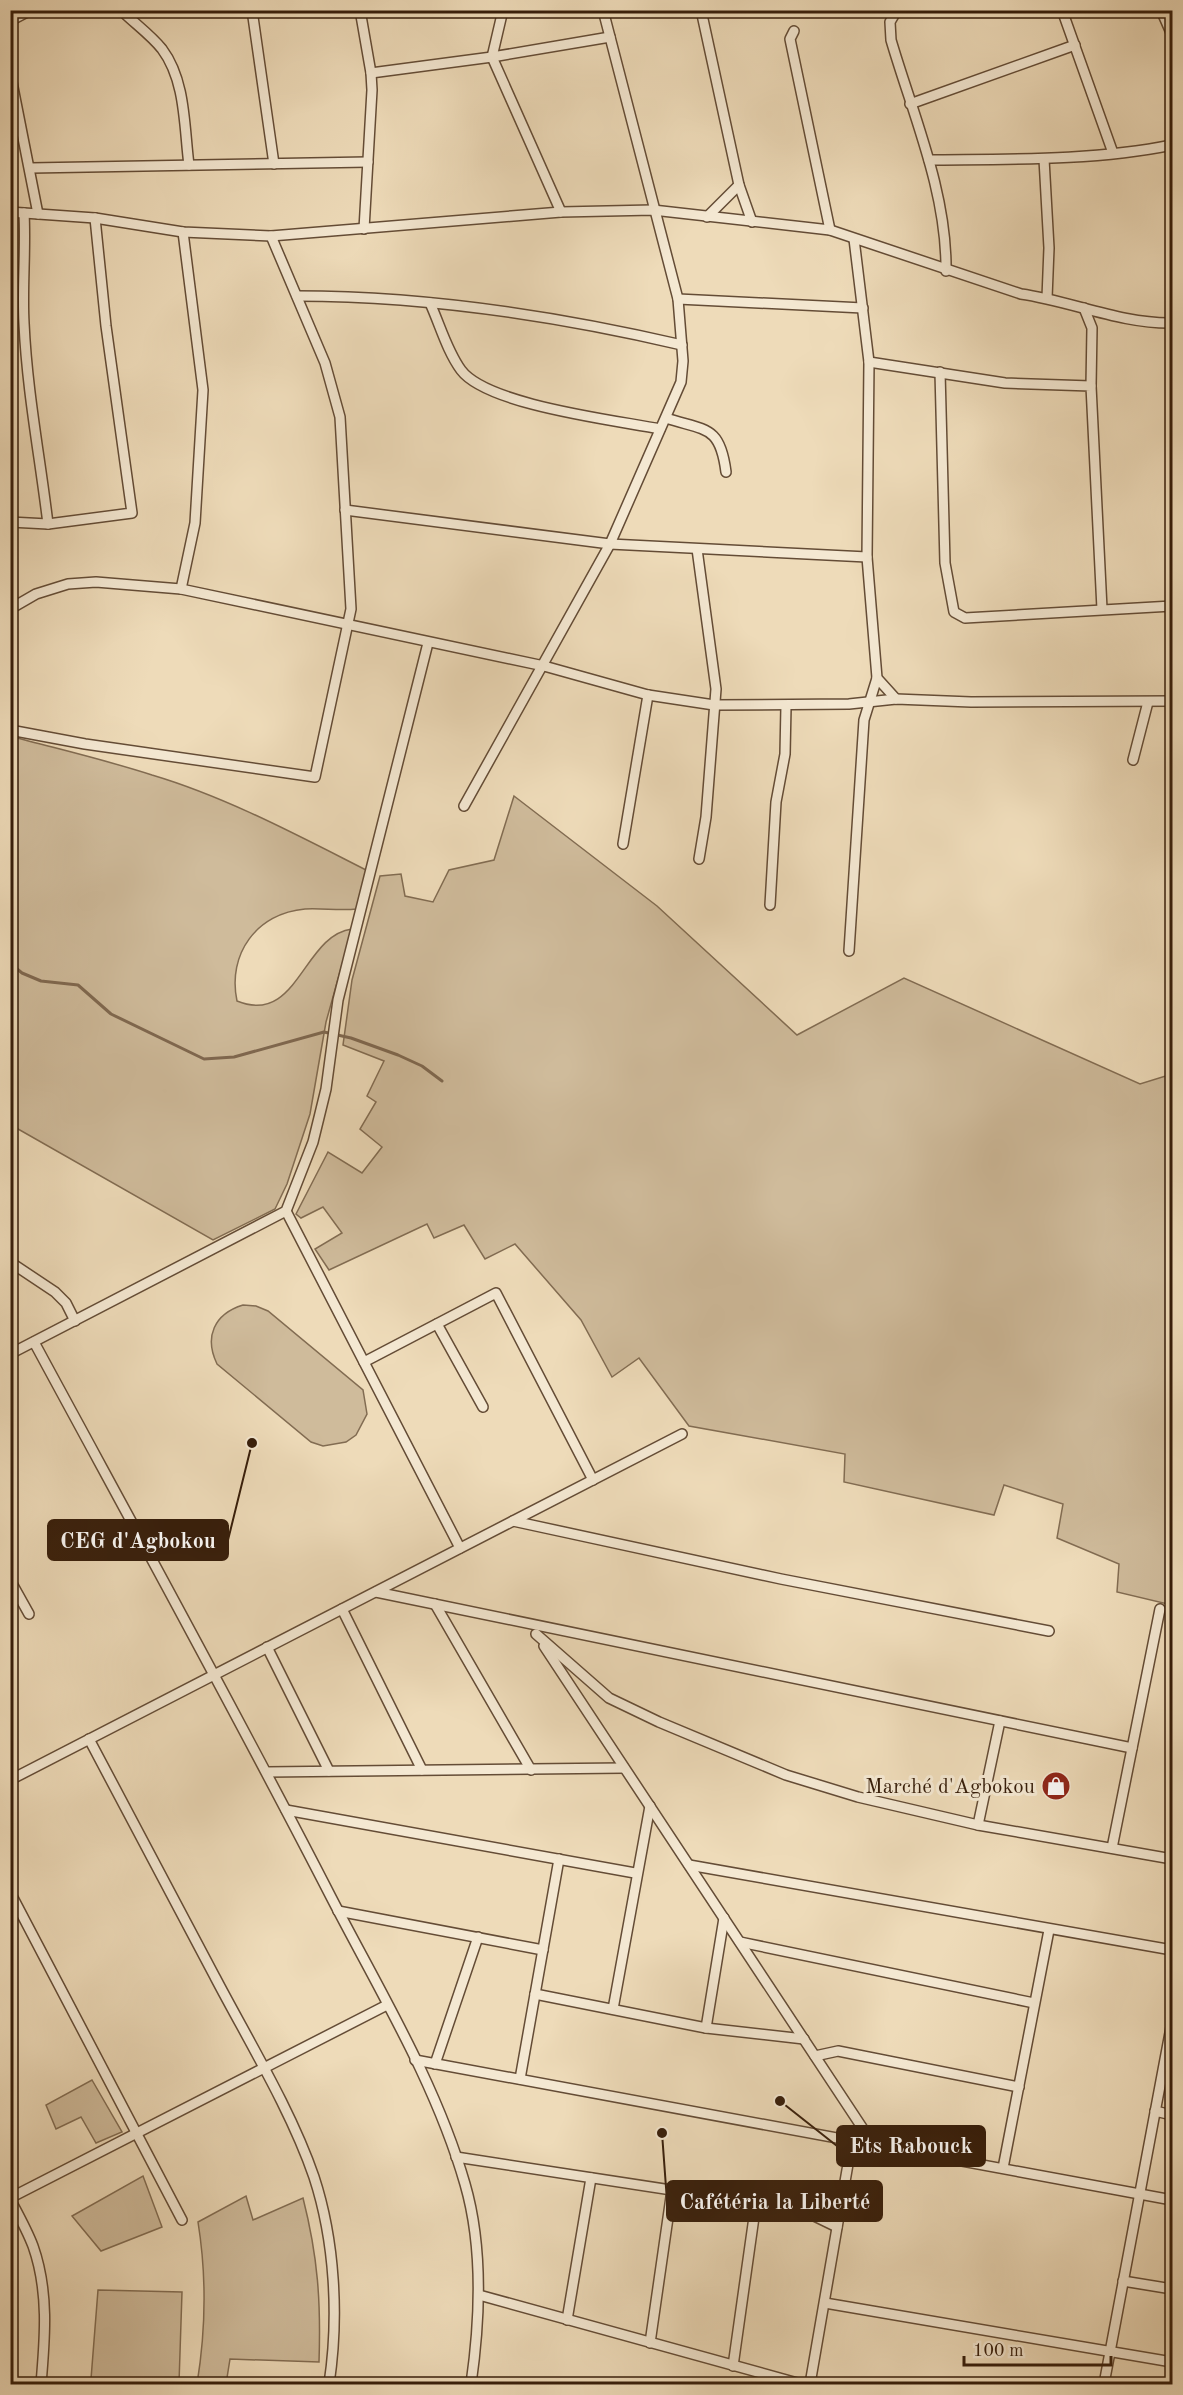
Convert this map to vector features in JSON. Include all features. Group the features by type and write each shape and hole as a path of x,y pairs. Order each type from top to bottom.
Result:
{"street":[{"path":"10,21 31,10"},
{"path":"121,10 161,48 172,66 179,84 189,165"},
{"path":"252,10 274,164"},
{"path":"360,10 372,73 372,119 364,229"},
{"path":"504,10 492,57 561,212"},
{"path":"464,806 610,544 681,382 682,345 678,299 653,210 603,10"},
{"path":"701,10 739,185 752,222"},
{"path":"897,10 890,22 891,40 929,160 946,237 946,271"},
{"path":"1062,10 1113,153"},
{"path":"1161,10 1173,35"},
{"path":"795,31 790,39 830,230"},
{"path":"372,73 492,57 610,37"},
{"path":"910,104 1074,45"},
{"path":"10,72 31,168 38,214"},
{"path":"929,160 1044,159 1173,145"},
{"path":"1044,159 1049,248 1047,298"},
{"path":"31,168 368,162"},
{"path":"707,217 739,185"},
{"path":"10,212 95,218 183,232 272,236 561,212 653,210 830,230 946,271 1021,294 1106,313 1173,323"},
{"path":"24,213 26,249 24,321 27,364 48,524"},
{"path":"10,522 48,524 132,513 106,326 95,218"},
{"path":"181,589 196,512 203,390 183,232"},
{"path":"10,730 96,746 315,777 350,625 340,417 325,363 272,236"},
{"path":"849,951 864,720 877,678 867,557 869,362 854,239"},
{"path":"297,296 373,297 430,303 601,327 682,345"},
{"path":"678,299 864,308"},
{"path":"430,303 460,369 488,391 513,400 660,429"},
{"path":"1084,308 1092,328 1091,386 1102,609"},
{"path":"1092,328 1106,313"},
{"path":"869,362 1005,383 1091,386"},
{"path":"940,372 945,563 954,612 965,618 1173,606"},
{"path":"666,417 707,431 717,437 722,444 726,472"},
{"path":"345,510 610,544 867,557"},
{"path":"697,549 714,666 714,705 706,817 699,859"},
{"path":"10,609 36,594 68,585 96,582 181,589 544,666 648,695 714,705 849,704 896,699 1173,701"},
{"path":"10,1354 286,1211 313,1142 326,1089 334,1026 428,643"},
{"path":"877,678 896,699"},
{"path":"623,844 648,695"},
{"path":"1133,760 1148,702"},
{"path":"849,704 864,720"},
{"path":"770,905 777,802 785,754 786,706"},
{"path":"286,1211 460,1548"},
{"path":"10,1262 55,1292 66,1303 75,1321"},
{"path":"364,1362 496,1293 593,1480"},
{"path":"437,1324 483,1407"},
{"path":"34,1342 267,1772 415,2060 456,2157 469,2206 479,2295 471,2385"},
{"path":"10,1780 682,1434"},
{"path":"513,1521 782,1579 1049,1631"},
{"path":"10,1580 29,1614"},
{"path":"376,1592 1132,1748"},
{"path":"435,1604 531,1770"},
{"path":"342,1609 422,1770"},
{"path":"1112,1848 1160,1609"},
{"path":"530,1624 873,2144"},
{"path":"536,1634 609,1698 755,1764 858,1797 978,1825 1173,1859"},
{"path":"267,1647 329,1771"},
{"path":"978,1825 1000,1721"},
{"path":"90,1739 304,2150 322,2209 328,2244 333,2324 329,2385"},
{"path":"267,1772 624,1768"},
{"path":"613,2008 635,1873 650,1806"},
{"path":"286,1810 635,1873"},
{"path":"520,2079 559,1859"},
{"path":"689,1865 1173,1950"},
{"path":"10,1892 182,2220"},
{"path":"338,1911 543,1950"},
{"path":"706,2028 724,1918"},
{"path":"1003,2168 1049,1930"},
{"path":"435,2064 478,1937"},
{"path":"740,1942 1034,2004"},
{"path":"535,1994 706,2028 804,2039"},
{"path":"41,2385 45,2306 40,2271 32,2244 10,2199 387,2005"},
{"path":"1104,2385 1173,2022"},
{"path":"815,2056 838,2052 1019,2087"},
{"path":"415,2060 1173,2200"},
{"path":"1155,2111 1173,2115"},
{"path":"810,2385 852,2141"},
{"path":"456,2157 802,2210 837,2227"},
{"path":"567,2320 591,2178"},
{"path":"650,2343 672,2190"},
{"path":"733,2366 756,2203"},
{"path":"1123,2281 1173,2289"},
{"path":"479,2295 801,2385"},
{"path":"825,2303 1173,2362"}],"shaded area":[{"path":"10,736 100,759 207,794 314,843 366,870 357,909 305,909 288,912 260,927 241,952 235,984 237,1001 257,1005 274,1001 287,991 322,946 335,935 352,929 326,1022 310,1114 287,1184 275,1209 213,1240 11,1125"},
{"path":"514,796 657,906 797,1035 904,978 1140,1084 1172,1074 1172,1605 1117,1592 1119,1564 1057,1538 1063,1504 1004,1485 994,1515 844,1482 845,1454 689,1426 639,1358 612,1377 581,1320 515,1244 485,1259 464,1225 434,1238 427,1224 329,1270 315,1249 342,1233 323,1207 301,1218 296,1214 328,1152 362,1173 382,1147 360,1129 376,1102 367,1096 384,1061 343,1045 352,980 380,876 401,874 405,896 433,902 449,870 494,860"},
{"path":"243,1305 256,1306 268,1311 363,1390 367,1414 356,1435 346,1442 323,1446 311,1442 217,1364 212,1345 214,1328 225,1314"},
{"path":"92,2080 122,2132 96,2143 81,2117 56,2129 46,2105"},
{"path":"143,2176 162,2227 101,2251 72,2216"},
{"path":"246,2196 253,2220 303,2198 312,2240 317,2280 319,2362 230,2359 226,2384 197,2384 204,2303 203,2263 198,2222"},
{"path":"98,2290 182,2292 179,2383 91,2379"}],"waterway":[{"path":"10,963 22,973 41,981 78,985 111,1014 204,1059 234,1057 324,1032 351,1038 398,1055 422,1066 442,1081"}],"place":[{"name":"CEG d'Agbokou","path":"252,1443"},
{"name":"Marché d'Agbokou","path":"1056,1786"},
{"name":"Ets Rabouck","path":"780,2101"},
{"name":"Cafétéria la Liberté","path":"662,2133"}]}
